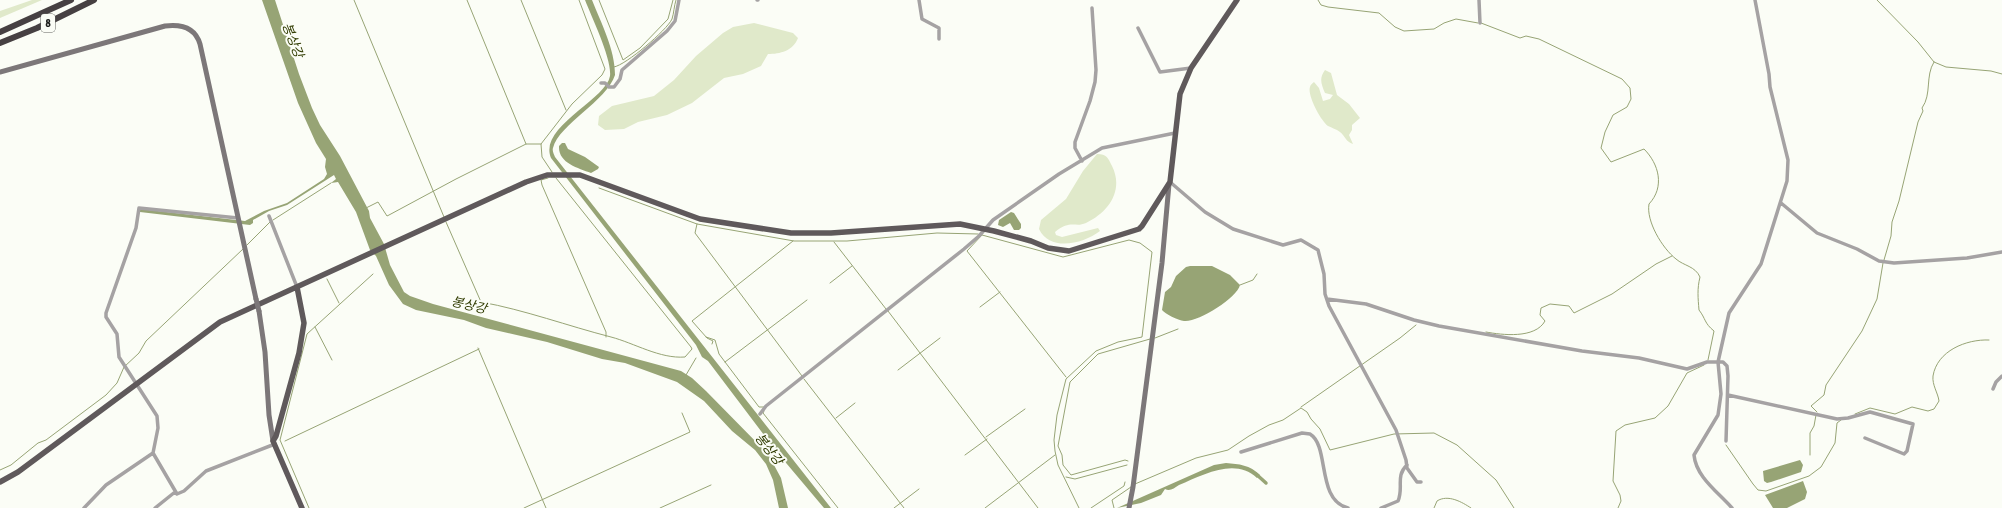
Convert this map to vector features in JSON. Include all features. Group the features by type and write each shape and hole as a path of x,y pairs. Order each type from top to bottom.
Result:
{"highway":[{"name":"8","path":"0,32 71,0"},
{"name":"8","path":"0,43 37,28 94,0"}],"main road":[{"path":"1129,508 1129,501 1134,485 1162,263 1180,94 1191,68 1237,0"},
{"path":"0,72 165,26 175,25 191,29 196,35 200,44 256,299 265,352 269,415 274,443 302,508"},
{"path":"0,482 18,472 220,322 526,182 547,174 580,174 700,219 778,232 831,234 960,224 982,232 1031,241 1048,248 1069,251 1138,229 1142,226 1170,182"},
{"path":"274,443 299,353 304,326 302,308 294,289"}],"street":[{"path":"603,83 609,87 614,87 620,79 622,70 655,43 670,27 675,21 679,0"},
{"path":"919,0 922,19 939,28 939,39"},
{"path":"1479,0 1480,23"},
{"path":"1732,508 1706,480 1695,462 1694,454 1718,415 1721,394 1718,362 1729,314 1761,264 1787,181 1788,160 1770,87 1770,74 1755,0"},
{"path":"1082,160 1074,148 1090,101 1096,70 1092,8"},
{"path":"1138,28 1160,72 1191,68"},
{"path":"760,414 766,406 982,232 993,220 1102,148 1175,133"},
{"path":"1170,182 1205,212 1233,229 1266,239 1276,244 1286,245 1301,240 1315,248 1321,261 1324,294 1396,430 1407,465 1414,478 1418,482 1421,482"},
{"path":"1781,203 1817,233 1857,249 1882,262 1894,263 1967,258 2002,252"},
{"path":"238,219 139,208 136,228 106,313 109,322 117,334 119,357 157,416 158,428 153,453 175,492 180,494 201,475 212,468 274,443"},
{"path":"268,216 294,289"},
{"path":"1327,299 1366,304 1414,320 1439,326 1588,352 1639,358 1687,369 1706,362 1723,362 1727,366 1728,395 1726,442"},
{"path":"1993,389 1996,382 2002,376"},
{"path":"1728,395 1837,419 1848,418 1870,412 1913,424 1907,451 1904,454 1865,438"},
{"path":"1241,452 1302,433 1310,434 1317,443 1330,493 1338,503 1348,508"},
{"path":"84,508 106,485 153,453"},
{"path":"1381,508 1398,501 1400,476 1402,470 1407,465"},
{"path":"155,508 175,492"}],"shaded area":[{"path":"32,0 42,0 0,18 0,11"},
{"path":"262,0 275,0 299,74 312,108 320,125 340,156 369,211 370,218 384,244 390,265 404,292 410,296 433,304 681,371 692,378 706,391 768,454 781,478 788,508 779,508 773,480 766,464 755,450 732,431 704,401 677,382 625,363 602,359 547,342 486,328 464,320 416,310 403,304 389,285 376,256 370,250 356,212 338,182 331,183 336,179 334,175 287,205 269,211 253,220 253,223 250,225 140,212 140,209 245,221 264,211 287,203 324,179 327,174 325,167 326,159 316,143 298,103"},
{"path":"585,0 592,0 603,27 613,56 615,75 603,94 573,121 557,139 553,149 555,157 831,508 824,508 776,451 708,361 702,357 696,345 551,158 550,147 554,135 574,114 597,95 606,85 610,76 610,69 605,49"},
{"path":"754,23 793,33 798,38 793,46 786,51 768,54 761,66 743,74 724,78 692,103 667,115 638,122 624,129 605,130 598,125 599,116 612,106 654,96 674,80 696,56 723,33 733,27"},
{"path":"1325,70 1331,73 1337,95 1349,104 1360,118 1352,125 1352,130 1349,135 1353,144 1336,129 1325,123 1318,114 1313,102 1310,86 1314,82 1319,88 1323,101 1330,99 1333,95 1325,93 1322,87 1321,78"},
{"path":"562,143 565,143 568,149 585,157 599,167 598,169 591,173 565,161 560,152 559,146"},
{"path":"1097,154 1107,157 1115,175 1115,192 1112,199 1101,213 1086,223 1065,226 1055,232 1056,235 1062,237 1098,228 1100,231 1093,236 1067,244 1051,241 1044,236 1039,229 1041,220 1066,199 1083,171"},
{"path":"1011,212 1014,213 1021,224 1021,228 1019,230 1014,230 1010,223 1003,227 998,225 999,220"},
{"path":"1212,266 1230,275 1240,285 1232,296 1216,309 1190,321 1184,321 1172,317 1162,310 1165,292 1171,287 1176,276 1186,267"},
{"path":"1800,460 1803,465 1801,472 1767,483 1764,481 1763,471"},
{"path":"1226,463 1248,467 1260,475 1257,478 1248,472 1239,469 1229,468 1219,470 1198,477 1172,489 1165,489 1161,495 1141,503 1117,508 1214,465"},
{"path":"1803,481 1807,492 1805,499 1787,508 1773,508 1765,495"}],"waterway":[{"path":"354,0 444,217"},
{"path":"467,0 526,144"},
{"path":"521,0 566,110"},
{"path":"552,172 542,157 541,144 572,104 602,75 605,69 579,0"},
{"path":"599,0 623,60 640,48 668,19 673,0"},
{"path":"614,67 620,65 636,54 663,31 672,19 676,0"},
{"path":"1318,0 1321,5 1328,7 1379,13 1395,27 1404,31 1434,29 1444,23 1456,19 1478,23"},
{"path":"1877,0 1918,42 1934,62 1946,67 1991,71 2002,74"},
{"path":"1481,23 1520,38 1526,36 1539,39 1622,79 1630,88 1631,99 1627,107 1613,115 1605,132 1601,148 1611,162 1644,149 1653,162 1658,176 1658,183 1657,190 1649,204 1650,218 1656,234 1665,248 1676,259 1692,268 1700,277 1698,290 1699,310 1714,331 1708,360"},
{"path":"1884,260 1891,236 1892,222 1899,201 1918,122 1927,97 1931,67 1934,62"},
{"path":"366,208 378,202 387,216 526,144 541,144"},
{"path":"548,178 541,180 542,185 606,332 606,337"},
{"name":"봉상강","path":"446,222 481,302 514,309 611,337 666,356 685,357 692,349 691,347 556,178"},
{"path":"273,220 331,183"},
{"path":"599,188 697,224 794,241 847,241 937,233 978,234"},
{"path":"247,245 270,222"},
{"path":"697,224 695,233 802,376"},
{"path":"982,235 1063,257 1129,240 1140,243 1152,252 1142,337 1118,342 1096,351 1066,379 1057,415 1054,440 1055,451 1058,465 1079,508"},
{"path":"982,235 967,251 1066,377"},
{"path":"712,344 713,341 707,338 692,321 793,241"},
{"path":"834,242 886,309"},
{"path":"0,470 11,465 38,443 46,440 106,395 117,383 124,367 139,353 146,341 243,249"},
{"path":"1486,332 1509,335 1534,331 1545,321 1540,315 1541,308 1550,304 1569,306 1574,313 1612,294 1656,264 1672,256"},
{"path":"1817,412 1811,406 1824,395 1826,385 1862,331 1877,299 1883,263"},
{"path":"830,283 852,266"},
{"path":"309,508 280,440 307,334 373,274"},
{"path":"1240,285 1253,280 1257,274"},
{"path":"327,279 339,303"},
{"path":"980,307 1000,292"},
{"path":"725,362 807,300"},
{"path":"888,311 1038,508"},
{"path":"1301,407 1400,338 1416,325"},
{"path":"315,327 332,360"},
{"path":"1155,338 1178,329"},
{"path":"706,337 715,340 719,354 759,407 764,407"},
{"path":"898,370 940,338"},
{"path":"1128,461 1125,460 1071,475 1063,465 1062,455 1058,446 1070,382 1098,354 1150,339"},
{"path":"1855,414 1870,408 1895,414 1912,407 1928,411 1934,409 1939,401 1933,383 1933,376 1940,360 1946,353 1962,344 1980,340 1989,340"},
{"path":"478,348 546,508"},
{"path":"285,441 479,349"},
{"path":"686,375 696,358"},
{"path":"1618,508 1621,501 1620,495 1613,481 1616,431 1625,425 1655,418 1668,406 1687,373 1704,365"},
{"path":"804,379 904,508"},
{"path":"836,418 855,403"},
{"path":"1135,484 1196,458 1228,450 1249,436 1269,425 1283,420 1301,408 1307,412 1320,429 1330,450 1394,434 1434,433 1457,445 1496,480 1514,508"},
{"path":"986,437 1025,409"},
{"path":"764,411 763,413 838,508"},
{"path":"524,508 690,432 682,413"},
{"path":"1810,455 1810,433 1814,426 1816,415"},
{"path":"1726,445 1758,490 1766,491 1809,476 1821,467 1835,443 1837,423 1841,420"},
{"path":"965,455 987,439"},
{"path":"985,508 1055,455"},
{"path":"1066,477 1075,479 1127,465"},
{"path":"1256,474 1266,483"},
{"path":"1091,508 1124,486 1125,482"},
{"path":"660,508 711,485"},
{"path":"1114,508 1112,500 1131,487"},
{"path":"894,508 919,489"},
{"path":"1434,508 1437,501 1446,498 1459,501 1471,508"}]}
